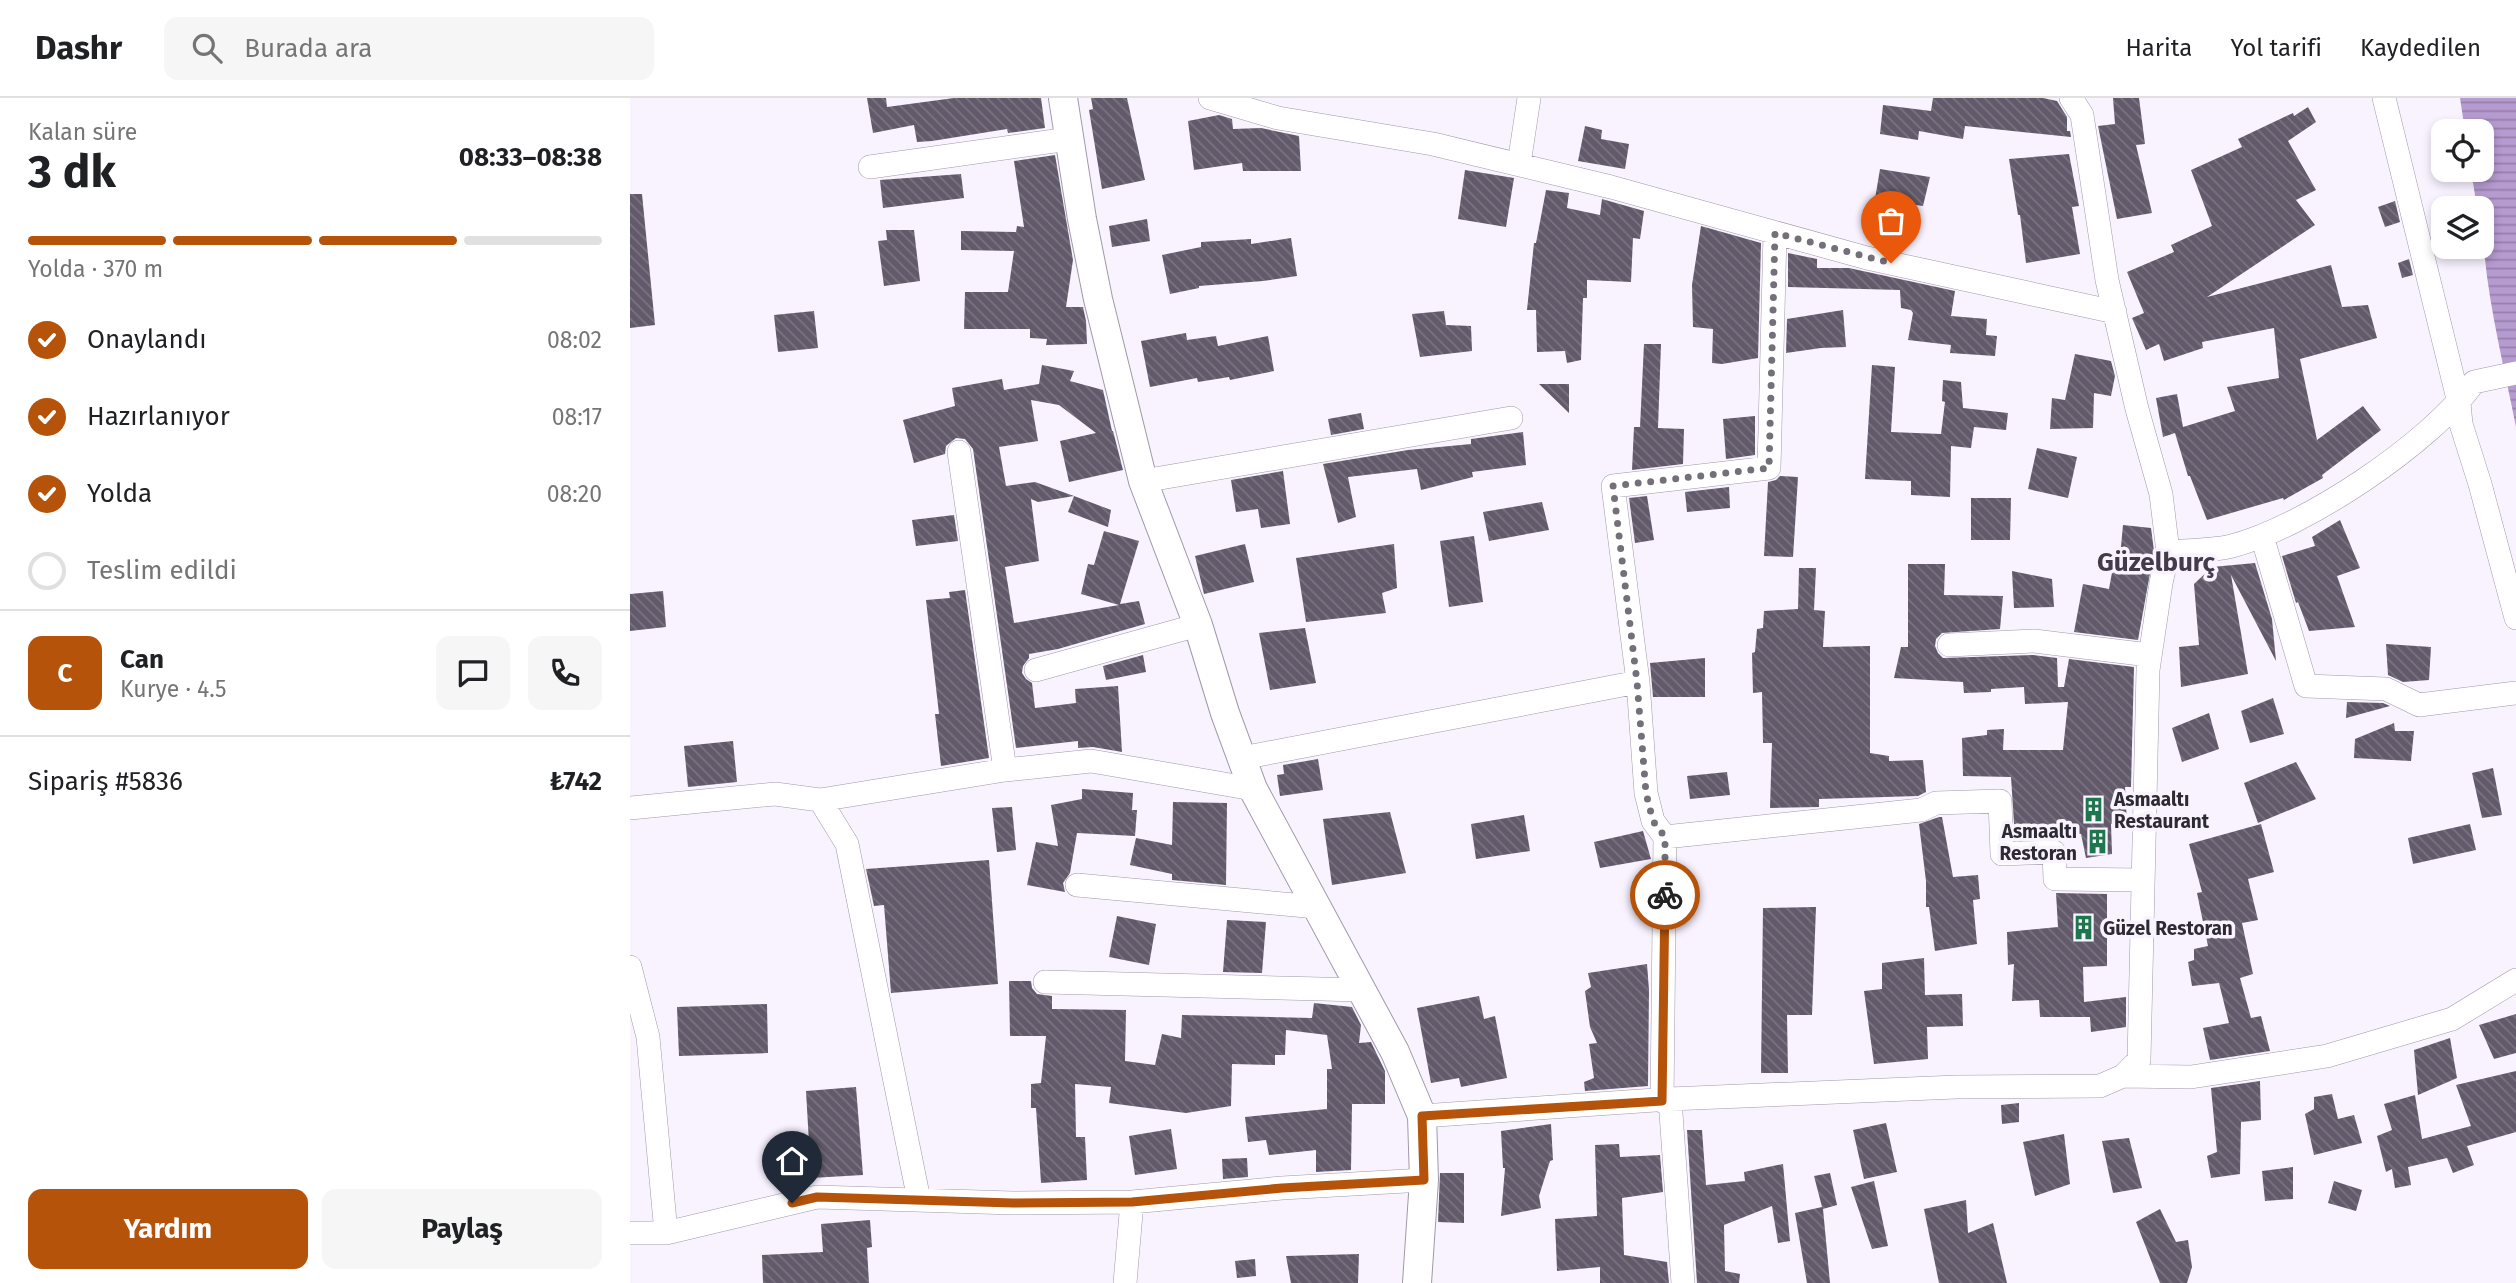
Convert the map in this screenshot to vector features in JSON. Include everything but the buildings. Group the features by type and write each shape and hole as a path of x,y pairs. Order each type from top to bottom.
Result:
{"street":[{"path":"1063,98 1098,299 1143,481 1198,625 1225,713 1253,789 1395,1052 1422,1116 1424,1180 1417,1283"},
{"path":"1210,98 1278,118 1433,144 1519,164 1867,258 2115,312"},
{"path":"1519,164 1529,98"},
{"path":"1422,1116 1666,1100 1956,1087 2100,1086 2123,1076 2139,1060 2150,655 2168,552 2161,494 2137,409 2107,279 2082,115 2071,98"},
{"path":"2384,98 2459,403 2461,424 2516,618"},
{"path":"870,167 1069,139"},
{"path":"1683,1283 1666,1100 1665,837 1653,821 1646,793 1637,682 1613,486 1769,468 1775,233"},
{"path":"2168,552 2230,546 2282,528 2362,480 2416,442 2459,403 2474,382 2516,373"},
{"path":"1143,481 1511,418"},
{"path":"959,452 1005,771"},
{"path":"2262,536 2306,686 2386,689 2419,705 2516,692"},
{"path":"1037,670 1198,625"},
{"path":"1949,645 2035,641 2150,655"},
{"path":"1242,758 1637,682"},
{"path":"630,808 775,793 820,800 1005,771 1091,761 1253,789"},
{"path":"820,800 847,844 919,1200"},
{"path":"1665,837 1921,810 1936,803 2000,801 2003,854 2054,852 2055,879 2142,880"},
{"path":"1077,885 1317,907"},
{"path":"630,967 648,1037 666,1233"},
{"path":"2123,1076 2191,1077 2327,1056 2452,1019 2516,980"},
{"path":"1045,982 1362,990"},
{"path":"630,1233 666,1233 817,1197 1132,1202 1282,1188 1424,1180"},
{"path":"1125,1283 1132,1202"}],"shaded area":[{"path":"2460,98 2516,98 2516,427 2485,263 2485,259 2494,259 2494,196 2475,196 2473,182 2494,182 2494,119 2463,119"}],"way so far":[{"path":"1665,895 1665,837 1653,821 1646,793 1637,682 1613,486 1769,468 1775,233 1891,263"}],"place":[{"name":"Asmaaltı Restaurant","path":"2094,810"},
{"name":"Asmaaltı Restoran","path":"2097,842"},
{"name":"Güzel Restoran","path":"2083,928"}],"district":[{"name":"Güzelburç","path":"2156,562"}],"route":[{"path":"792,1203 817,1197 1013,1203 1132,1202 1282,1188 1424,1180 1422,1116 1662,1101 1665,895"}]}
